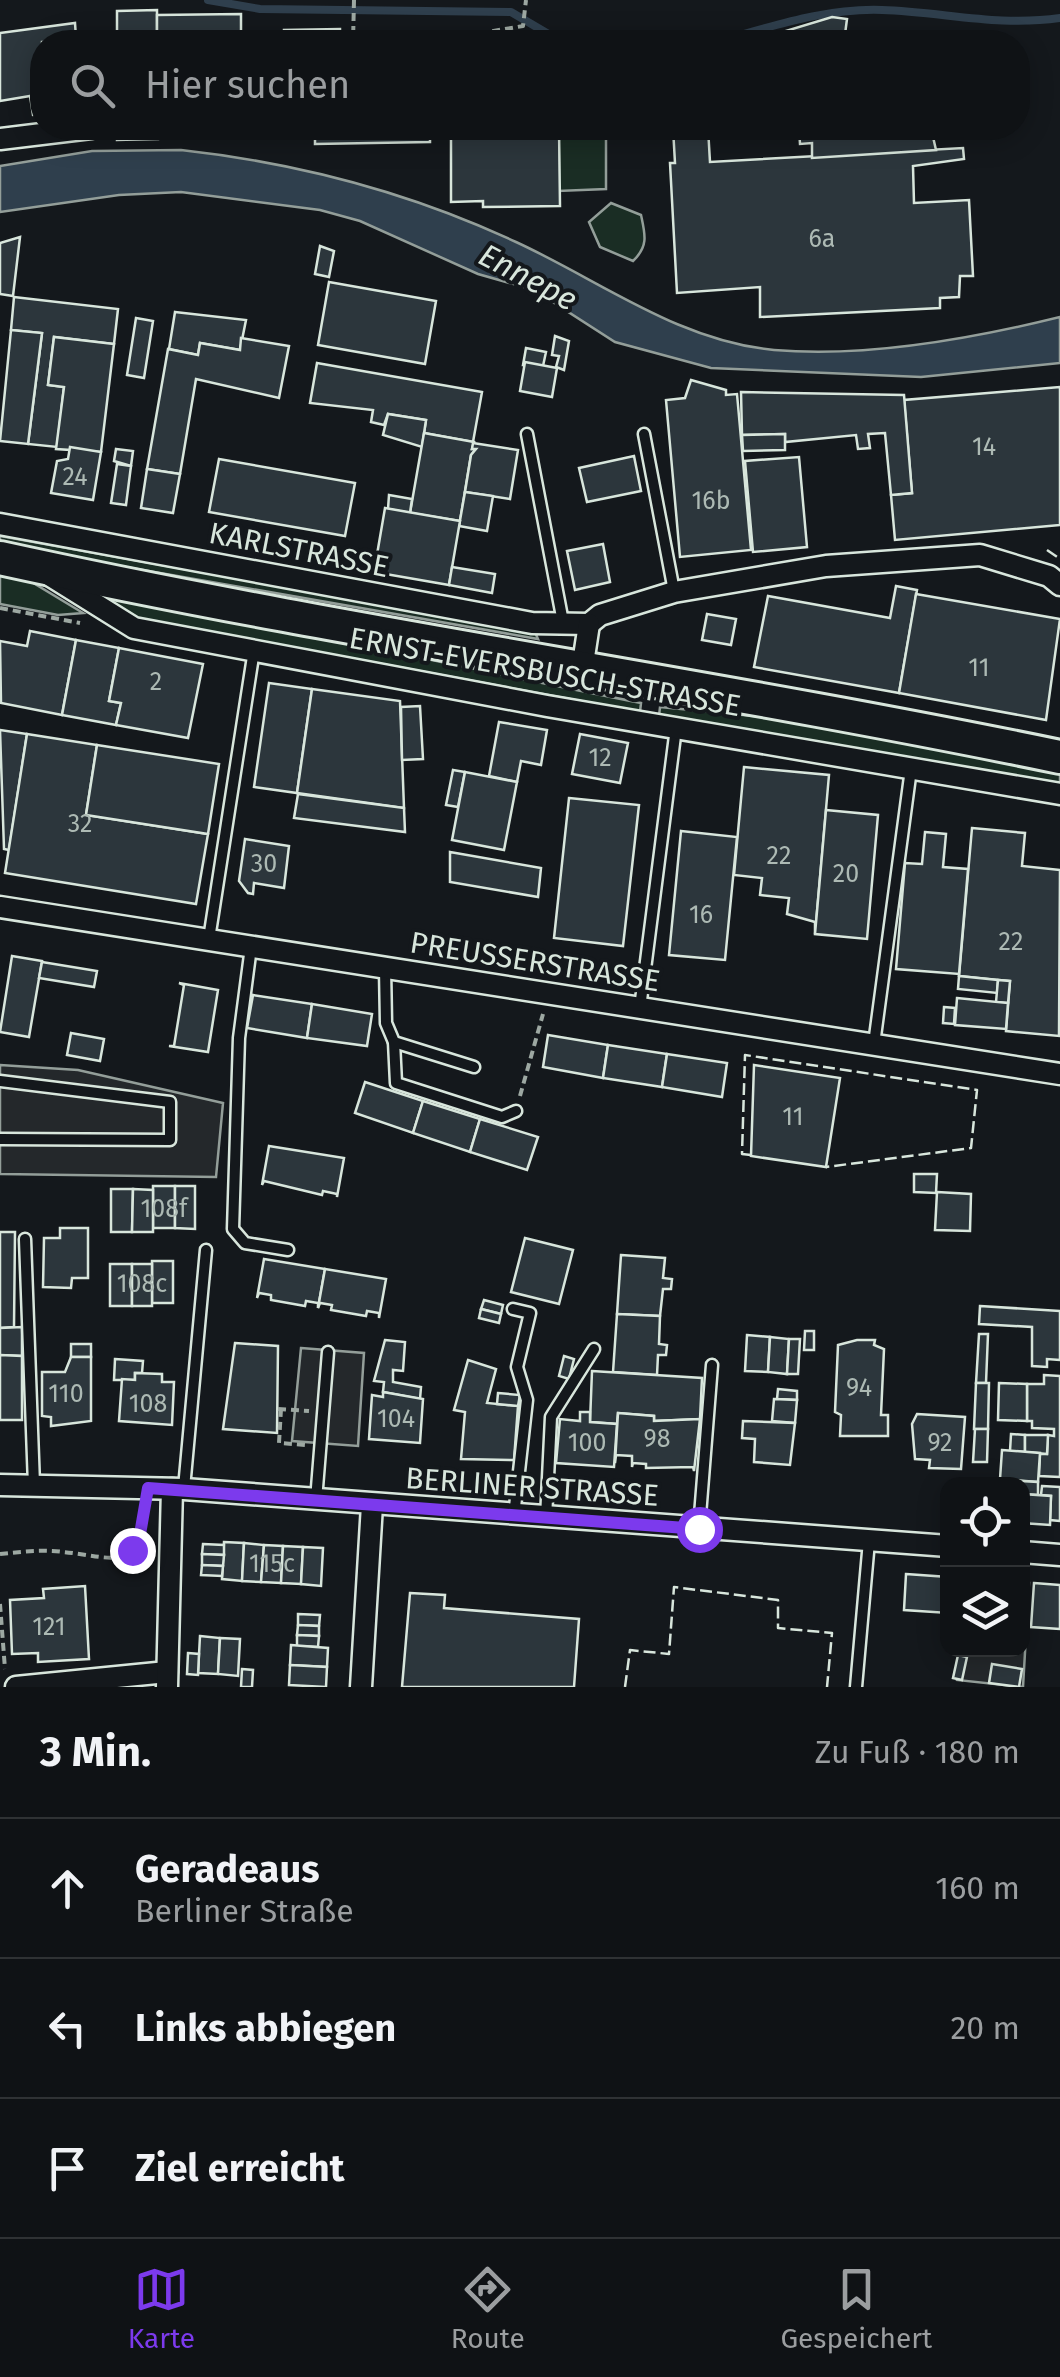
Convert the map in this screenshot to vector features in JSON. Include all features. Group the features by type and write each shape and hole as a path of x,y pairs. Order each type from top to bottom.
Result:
{"main road":[{"path":"0,558 582,670 856,715 1060,757"}],"street":[{"path":"0,138 30,135"},
{"name":"KARLSTRASSE","path":"0,524 532,623 589,624 600,615 674,592 826,566 980,555 1049,576 1060,585"},
{"name":"ERNST-EVERSBUSCH-STRASSE","path":"35,566 134,628 1060,794"},
{"path":"582,670 589,624"},
{"name":"PREUSSERSTRASSE","path":"0,908 1060,1074"},
{"name":"BERLINER STRASSE","path":"0,1484 178,1489 940,1545"},
{"path":"10,1679 167,1680 178,1489"},
{"path":"361,1687 372,1505"},
{"path":"1030,1553 1060,1555"}],"lane":[{"path":"527,434 563,623"},
{"path":"644,434 674,592"},
{"path":"208,940 254,649"},
{"path":"640,1009 676,728"},
{"path":"874,1046 912,768"},
{"path":"251,947 239,1038 234,1229 246,1242 288,1250"},
{"path":"385,968 386,1023 394,1042 396,1083 502,1117 516,1111"},
{"path":"394,1042 474,1067"},
{"path":"0,1081 170,1102 170,1140 0,1139"},
{"path":"25,1238 34,1485"},
{"path":"178,1489 206,1250"},
{"path":"513,1309 530,1314 518,1367 528,1400 514,1516"},
{"path":"546,1519 551,1417 594,1349"},
{"path":"316,1500 328,1352"},
{"path":"699,1529 712,1365"},
{"path":"856,1687 870,1540"}],"path":[{"path":"353,30 354,0"},
{"path":"499,30 523,26 526,0"},
{"path":"0,608 81,623 115,617"},
{"path":"516,1111 548,994"},
{"path":"294,1410 280,1409 278,1442 320,1446"},
{"path":"0,1554 60,1551 97,1559 122,1558 139,1540 148,1488"},
{"path":"0,1604 10,1679"}],"green space":[{"path":"557,140 606,140 606,189 558,191"},
{"path":"611,203 641,215 644,245 633,261 600,247 589,222"},
{"path":"0,536 535,632 538,639 0,545"},
{"path":"0,573 25,578 83,613 58,615 0,604"},
{"path":"86,590 641,703 640,712 140,619"},
{"path":"660,707 827,723 1060,771 1060,788 659,716"}],"shaded area":[{"path":"0,1065 78,1070 223,1103 216,1177 0,1174"},
{"path":"301,1348 364,1353 358,1446 292,1441"},
{"path":"959,1657 1025,1657 1023,1687 957,1680"}],"water":[{"name":"Ennepe","path":"181,150 311,172 435,208 548,257 673,322 739,344 809,352 881,349 991,333 1060,317 1060,363 921,377 711,368 615,342 534,290 478,274 360,221 320,210 181,192 119,195 0,212 0,166 92,151"}],"building":[{"path":"157,10 157,30 117,30 117,11"},
{"path":"241,14 241,30 157,30 157,15"},
{"path":"832,17 847,19 846,30 789,30"},
{"path":"75,23 75,30 30,30 30,96 0,101 0,33"},
{"path":"315,140 430,140 430,142 315,144"},
{"path":"451,140 559,140 560,206 483,207 483,201 451,202"},
{"path":"674,140 709,140 710,162 963,148 964,159 913,166 914,203 969,200 973,276 960,276 959,297 940,298 940,308 760,317 760,287 677,293 670,163 675,163"},
{"path":"800,140 934,140 936,150 812,158 812,143 800,144"},
{"path":"20,237 13,296 0,294 0,243"},
{"path":"320,246 334,251 329,277 315,274"},
{"path":"329,282 436,301 425,364 318,345"},
{"path":"14,297 118,309 114,344 54,337 48,385 64,387 57,447 28,444 42,333 11,330"},
{"path":"175,312 246,320 240,350 200,343 198,355 169,349"},
{"path":"136,318 153,321 144,378 127,375"},
{"path":"11,330 42,333 28,444 0,441"},
{"path":"555,336 569,341 564,370 556,367 559,356 552,355"},
{"path":"54,337 114,344 101,452 56,449 64,387 48,385"},
{"path":"241,338 289,346 279,398 196,379 180,474 147,469 168,349 198,355 200,343 240,350"},
{"path":"526,348 546,352 543,366 523,365"},
{"path":"525,362 557,368 552,397 520,391"},
{"path":"317,363 482,392 473,442 424,433 426,420 388,414 384,425 371,422 373,410 310,403"},
{"path":"691,380 726,390 726,395 737,394 751,550 680,557 666,400 685,398"},
{"path":"1060,387 1060,525 895,540 891,495 912,493 904,400"},
{"path":"741,392 904,395 912,493 891,495 885,433 868,434 870,448 858,449 856,435 785,442 785,434 742,435"},
{"path":"388,414 426,420 422,447 383,435"},
{"path":"424,433 474,442 472,449 476,449 471,455 460,521 410,513"},
{"path":"785,434 785,450 743,451 742,435"},
{"path":"473,443 518,450 510,499 465,492 471,455 476,449 472,449"},
{"path":"70,447 101,452 93,500 51,493 57,461 68,459"},
{"path":"116,449 133,451 131,466 114,461"},
{"path":"634,456 641,491 587,502 579,468"},
{"path":"799,457 807,547 753,552 745,461"},
{"path":"219,459 355,483 345,536 209,512"},
{"path":"117,464 131,466 126,505 111,503"},
{"path":"147,469 180,474 173,513 141,508"},
{"path":"465,492 493,496 487,531 459,526"},
{"path":"389,495 412,499 410,513 388,509"},
{"path":"385,508 460,521 449,585 374,572"},
{"path":"603,544 610,582 575,590 567,551"},
{"path":"452,567 495,574 492,593 449,585"},
{"path":"896,586 917,590 899,693 754,667 768,596 890,618"},
{"path":"916,594 1060,619 1046,720 899,693"},
{"path":"707,614 736,619 731,645 702,640"},
{"path":"30,631 76,640 62,715 1,703 0,641 27,646"},
{"path":"76,640 119,648 109,701 121,703 116,725 62,715"},
{"path":"119,648 203,664 188,738 116,725 121,703 109,701"},
{"path":"269,683 312,689 297,793 254,787"},
{"path":"312,689 400,701 404,808 297,793"},
{"path":"420,706 423,759 402,760 401,707"},
{"path":"499,722 547,730 541,765 521,761 517,782 489,776"},
{"path":"0,730 27,734 9,850 4,849"},
{"path":"27,734 97,745 86,815 208,834 196,904 5,873"},
{"path":"580,734 628,743 620,783 572,774"},
{"path":"97,745 219,764 208,834 86,815"},
{"path":"744,767 829,775 815,934 815,922 787,914 789,898 760,895 762,878 734,875"},
{"path":"453,770 465,772 458,807 446,805"},
{"path":"465,772 517,782 504,850 452,840"},
{"path":"298,794 404,808 405,832 294,818"},
{"path":"569,798 639,805 623,946 554,938"},
{"path":"826,810 878,815 867,939 815,934"},
{"path":"972,828 1025,833 1022,866 1060,870 1059,1036 1006,1031 1010,981 959,976"},
{"path":"681,831 737,837 725,960 669,955"},
{"path":"925,832 946,834 943,867 968,869 959,974 896,969 905,863 922,864"},
{"path":"245,839 289,846 284,888 254,883 253,894 248,893 239,881"},
{"path":"450,852 541,868 538,897 450,882"},
{"path":"12,956 42,961 29,1037 0,1032"},
{"path":"42,962 97,971 94,987 39,978"},
{"path":"959,976 998,980 997,993 958,989"},
{"path":"998,980 1010,981 1008,1003 996,1002"},
{"path":"179,983 218,990 208,1052 169,1046 174,1046 184,985"},
{"path":"253,995 312,1004 307,1038 247,1028"},
{"path":"957,998 1008,1003 1006,1029 955,1025"},
{"path":"312,1004 372,1014 367,1046 307,1038"},
{"path":"944,1007 955,1008 954,1024 943,1023"},
{"path":"71,1033 104,1039 100,1061 67,1055"},
{"path":"548,1035 608,1045 603,1078 543,1067"},
{"path":"608,1045 667,1054 662,1087 603,1078"},
{"path":"667,1054 727,1063 722,1097 662,1087"},
{"path":"754,1065 840,1078 826,1167 751,1156"},
{"path":"365,1082 423,1101 413,1133 355,1113"},
{"path":"423,1101 480,1119 470,1152 413,1133"},
{"path":"480,1119 538,1137 527,1170 470,1152"},
{"path":"269,1146 344,1158 337,1197 264,1181 262,1185"},
{"path":"914,1174 937,1174 936,1193 914,1192"},
{"path":"153,1186 175,1186 175,1228 153,1228"},
{"path":"175,1186 195,1186 195,1229 175,1228"},
{"path":"111,1189 133,1189 132,1232 111,1232"},
{"path":"133,1189 153,1190 153,1232 132,1232"},
{"path":"937,1192 971,1194 970,1231 935,1230"},
{"path":"60,1228 88,1228 88,1278 72,1278 71,1288 43,1287 44,1238 60,1238"},
{"path":"0,1232 15,1232 14,1327 0,1328"},
{"path":"525,1238 573,1250 559,1304 511,1292"},
{"path":"621,1255 665,1258 663,1278 672,1279 671,1289 663,1289 660,1316 617,1314"},
{"path":"264,1259 325,1269 318,1308 318,1303 306,1301 305,1306 271,1300 271,1295 259,1293 257,1298"},
{"path":"152,1261 173,1261 173,1303 152,1303"},
{"path":"110,1264 132,1264 132,1306 110,1306"},
{"path":"132,1264 152,1264 152,1306 132,1306"},
{"path":"325,1269 386,1279 379,1318 379,1313 367,1311 366,1316 331,1310 332,1305 320,1303 318,1308"},
{"path":"484,1300 503,1305 501,1314 481,1309"},
{"path":"980,1306 1060,1311 1060,1360 1047,1359 1047,1367 1032,1366 1032,1327 979,1324"},
{"path":"481,1309 501,1314 499,1323 479,1318"},
{"path":"617,1314 660,1316 659,1344 667,1345 666,1355 658,1355 657,1375 613,1372"},
{"path":"22,1327 22,1356 0,1355 0,1328"},
{"path":"805,1331 814,1331 814,1350 804,1350"},
{"path":"979,1334 988,1334 986,1383 976,1383"},
{"path":"747,1335 770,1337 768,1372 745,1371"},
{"path":"770,1337 789,1339 787,1374 768,1372"},
{"path":"789,1339 800,1339 798,1374 787,1374"},
{"path":"385,1340 405,1342 403,1371 393,1370 393,1382 421,1387 420,1399 383,1392 384,1382 374,1381"},
{"path":"875,1340 874,1345 884,1349 881,1415 888,1415 888,1436 840,1436 841,1415 835,1412 838,1345"},
{"path":"235,1343 278,1346 277,1433 223,1429"},
{"path":"71,1344 91,1344 91,1357 71,1357"},
{"path":"0,1355 22,1356 22,1420 0,1420"},
{"path":"564,1356 574,1359 569,1379 559,1376"},
{"path":"71,1357 91,1357 91,1421 51,1426 51,1417 42,1416 42,1372 65,1372"},
{"path":"115,1359 143,1361 142,1373 135,1373 135,1380 114,1380"},
{"path":"468,1360 496,1369 487,1403 518,1406 514,1460 461,1459 465,1412 454,1410"},
{"path":"592,1371 702,1378 700,1419 654,1421 654,1416 618,1413 617,1424 590,1422"},
{"path":"135,1373 162,1374 162,1382 174,1382 172,1425 119,1421 122,1379 135,1380"},
{"path":"1044,1375 1060,1376 1060,1477 1039,1476 1040,1454 1047,1454 1048,1435 1054,1436 1054,1429 1032,1428 1032,1421 1027,1421 1027,1384 1044,1384"},
{"path":"976,1383 989,1383 988,1429 974,1429"},
{"path":"999,1383 1027,1384 1027,1421 998,1420"},
{"path":"778,1389 797,1391 797,1400 777,1399"},
{"path":"383,1392 423,1399 420,1443 369,1439 372,1395 383,1397"},
{"path":"498,1393 520,1395 518,1406 497,1404"},
{"path":"774,1399 797,1400 795,1423 772,1421"},
{"path":"580,1412 590,1412 590,1422 617,1424 614,1467 556,1463 560,1419 580,1421"},
{"path":"618,1413 654,1416 654,1421 700,1419 694,1471 693,1467 646,1468 646,1464 633,1463 632,1467 632,1456 616,1455 615,1463"},
{"path":"917,1414 965,1417 961,1469 929,1468 930,1460 915,1459 912,1424"},
{"path":"743,1421 795,1423 790,1465 754,1462 755,1439 742,1438"},
{"path":"975,1429 988,1429 987,1462 973,1462"},
{"path":"1011,1434 1025,1435 1025,1452 1010,1451"},
{"path":"1025,1435 1048,1435 1047,1454 1025,1452"},
{"path":"1002,1450 1040,1453 1038,1482 1030,1481 1030,1477 1000,1477"},
{"path":"1030,1482 1038,1482 1038,1495 1030,1494"},
{"path":"1042,1486 1060,1487 1060,1521 1050,1520 1051,1496 1041,1495"},
{"path":"1030,1495 1051,1496 1050,1525 1030,1524"},
{"path":"224,1542 244,1543 242,1581 222,1579"},
{"path":"244,1543 264,1545 261,1582 242,1581"},
{"path":"203,1544 224,1545 224,1555 202,1554"},
{"path":"264,1545 283,1546 281,1583 261,1582"},
{"path":"283,1546 303,1547 301,1584 281,1583"},
{"path":"303,1547 323,1548 321,1586 301,1584"},
{"path":"202,1554 224,1555 223,1566 202,1565"},
{"path":"202,1565 223,1566 222,1576 201,1575"},
{"path":"906,1574 940,1576 940,1612 904,1610"},
{"path":"1034,1583 1060,1585 1060,1629 1031,1627"},
{"path":"85,1586 89,1659 38,1662 38,1653 12,1654 10,1600 44,1598 43,1589"},
{"path":"410,1593 445,1595 444,1608 579,1619 574,1687 402,1687"},
{"path":"298,1614 320,1615 319,1626 298,1625"},
{"path":"298,1625 319,1626 319,1636 297,1635"},
{"path":"297,1635 319,1636 318,1647 297,1646"},
{"path":"200,1636 220,1638 218,1674 198,1673"},
{"path":"220,1638 240,1639 238,1676 218,1674"},
{"path":"291,1645 328,1648 327,1667 290,1665"},
{"path":"188,1653 199,1654 198,1675 187,1674"},
{"path":"958,1657 967,1657 962,1680 953,1678"},
{"path":"992,1664 1022,1669 1019,1687 989,1683"},
{"path":"290,1665 327,1667 326,1687 289,1685"},
{"path":"242,1669 253,1670 252,1687 241,1687"}],"waterway":[{"path":"208,0 260,9 511,12 542,30"},
{"path":"760,30 860,10 1015,21 1060,18"}],"fence":[{"path":"1047,550 1060,559"},
{"path":"751,1155 742,1154 745,1055 977,1090 971,1148 826,1167"},
{"path":"625,1687 630,1650 669,1654 674,1587 778,1600 778,1628 832,1633 827,1687"}],"route":[{"path":"132,1550 139,1540 148,1488 699,1529"}]}
